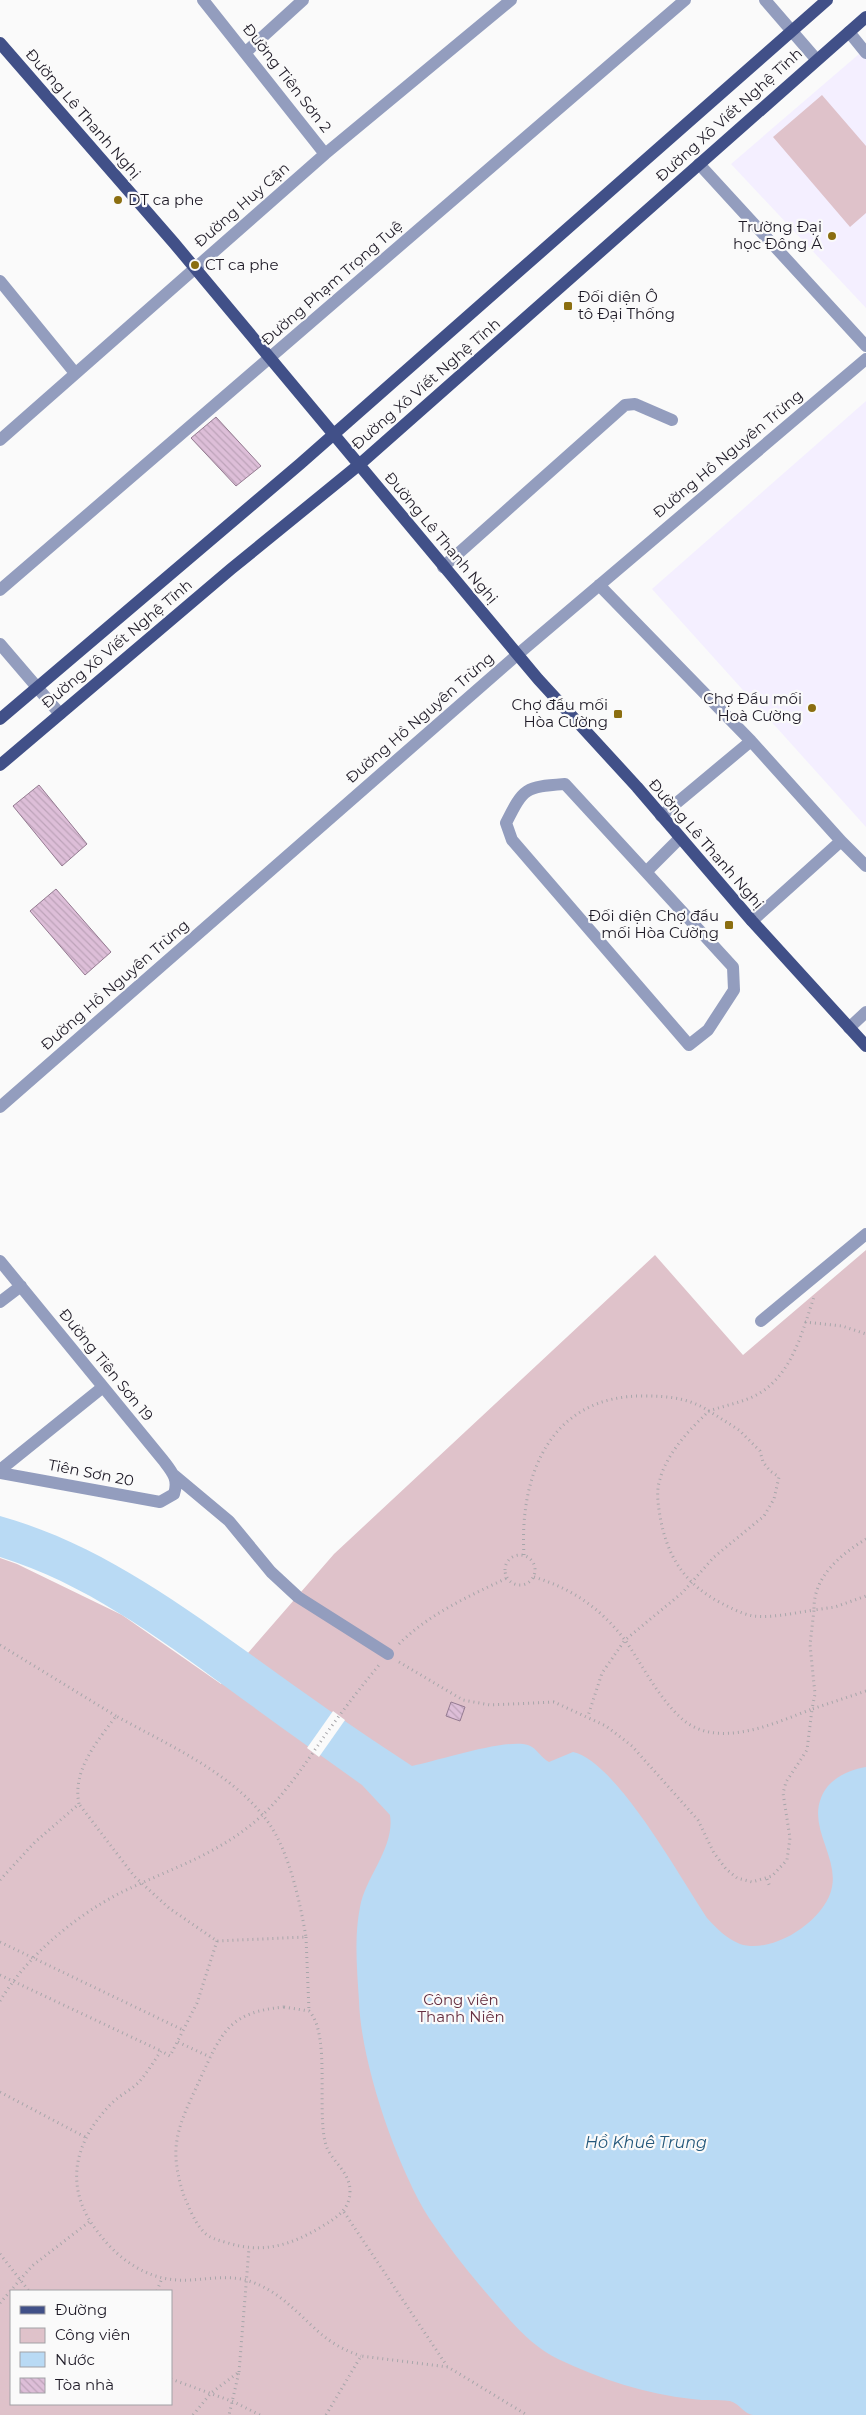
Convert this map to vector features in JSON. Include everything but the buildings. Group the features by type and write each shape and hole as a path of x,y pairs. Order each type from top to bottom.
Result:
{"main road":[{"name":"Đường Xô Viết Nghệ Tĩnh","path":"0,719 334,433 827,0"},
{"name":"Đường Xô Viết Nghệ Tĩnh","path":"0,766 230,569 360,464 816,59 866,17"},
{"name":"Đường Lê Thanh Nghị","path":"0,43 334,433 517,655 752,921 866,1046"}],"street":[{"name":"Đường Tiên Sơn 2","path":"203,0 326,154"},
{"path":"246,52 303,0"},
{"name":"Đường Huy Cận","path":"0,440 326,154 511,0"},
{"name":"Đường Phạm Trọng Tuệ","path":"0,590 686,0"},
{"path":"766,0 816,59"},
{"path":"849,32 866,53"},
{"path":"699,164 866,346"},
{"path":"0,282 75,373"},
{"name":"Đường Hồ Nguyên Trừng","path":"0,1107 517,655 866,359"},
{"path":"443,567 625,405 635,404 672,420"},
{"path":"599,585 866,866"},
{"path":"0,644 38,686 60,714"},
{"path":"661,816 750,742"},
{"path":"565,784 646,872 733,967 734,990 708,1030 689,1045 512,840 506,823 519,796 536,786 565,784"},
{"path":"646,872 679,839"},
{"path":"752,921 841,841"},
{"path":"849,1028 866,1012"},
{"path":"761,1321 866,1234"},
{"name":"Đường Tiên Sơn 19","path":"0,1261 174,1475 229,1521 271,1572 298,1597 388,1654"},
{"path":"0,1302 21,1286"},
{"path":"0,1471 103,1387"},
{"name":"Tiên Sơn 20","path":"0,1471 160,1502 174,1494 177,1485 174,1475"}],"path":[{"path":"818,1291 792,1357 780,1377 759,1393 709,1411 678,1446 662,1471 658,1487 662,1526 670,1552 680,1571 691,1583 718,1601 752,1616 773,1616 835,1607 866,1596"},
{"path":"805,1322 842,1326 866,1334"},
{"path":"524,1555 525,1504 530,1482 546,1445 572,1415 598,1402 624,1396 680,1398 696,1402 739,1430 760,1451 770,1471 779,1477 774,1499 764,1516 714,1557 691,1583 625,1640 602,1673 588,1716"},
{"path":"388,1654 452,1695 469,1702 490,1705 550,1702 588,1716 606,1726 638,1753 698,1820 711,1847 726,1869 742,1880 756,1882 767,1879 779,1870 788,1856 790,1838 783,1793 786,1782 807,1750 815,1694 810,1645 816,1590 831,1566 848,1550 866,1539"},
{"path":"524,1555 534,1563 534,1577 521,1585 515,1585 507,1578 504,1568 509,1558 524,1555"},
{"path":"534,1577 567,1589 582,1597 602,1613 625,1640 671,1708 682,1720 695,1727 711,1732 744,1732 765,1727 866,1691"},
{"path":"0,2001 34,1958 82,1917 118,1894 202,1858 233,1838 262,1815 306,1762 348,1703 388,1654 420,1625 465,1598 507,1578"},
{"path":"0,1644 116,1716 205,1767 235,1788 262,1815 281,1846 298,1897 306,1937 310,2011 316,2023 321,2059 326,2143 349,2184 349,2200 344,2212 295,2242 271,2248 249,2248 215,2239 201,2229 186,2201 178,2174 176,2150 180,2128 210,2057 224,2031 236,2020 275,2008 296,2008 310,2011"},
{"path":"116,1716 86,1761 77,1784 79,1804 128,1870 176,1914 217,1941 306,1937"},
{"path":"0,1880 35,1842 79,1804"},
{"path":"767,1879 770,1886"},
{"path":"0,1974 170,2056 197,2003 217,1941"},
{"path":"0,1942 183,2030"},
{"path":"178,2042 210,2057"},
{"path":"161,2051 137,2084 106,2110 87,2138 78,2163 76,2185 80,2205 89,2222 107,2244 125,2260 162,2278 175,2280 227,2278 247,2280 266,2287 282,2297 331,2341 361,2356 448,2367 527,2415"},
{"path":"0,2092 87,2138"},
{"path":"344,2212 448,2367"},
{"path":"10,2290 18,2280 42,2258 89,2222"},
{"path":"229,2415 234,2402 239,2372 249,2248"},
{"path":"0,2254 18,2280 28,2290"},
{"path":"157,2290 162,2278"},
{"path":"0,2303 10,2290"},
{"path":"326,2415 361,2356"},
{"path":"193,2415 211,2393 239,2372"},
{"path":"172,2379 234,2402 260,2415"}],"shaded area":[{"name":"Trường Đại học Đông Á","path":"866,48 866,308 731,164"},
{"name":"Chợ Đầu mối Hoà Cường","path":"866,401 866,827 652,589"}],"green space":[{"path":"822,95 866,146 866,213 850,227 773,137"},
{"name":"Công viên Thanh Niên","path":"866,1250 866,2415 0,2415 0,1558 17,1564 122,1615 221,1684 334,1554 655,1255 743,1355"}],"water":[{"name":"Hồ Khuê Trung","path":"0,1516 35,1527 68,1541 132,1575 194,1614 412,1766 488,1747 518,1744 531,1746 549,1762 573,1752 590,1760 608,1776 627,1798 665,1851 707,1918 726,1936 740,1944 753,1946 782,1940 796,1932 820,1911 828,1899 833,1876 818,1820 821,1798 828,1786 839,1776 852,1770 866,1767 866,2415 753,2415 730,2401 675,2397 640,2389 590,2373 558,2359 532,2342 516,2327 469,2273 429,2218 404,2170 382,2113 373,2083 361,2026 357,1930 363,1895 388,1839 390,1815 362,1785 146,1630 61,1581 0,1557"}],"pier":[{"path":"333,1711 345,1720 319,1757 307,1748"}],"place":[{"name":"DT ca phe","path":"118,200"},
{"name":"Trường Đại học Đông Á","path":"832,236"},
{"name":"CT ca phe","path":"195,265"},
{"name":"Đối diện Ô tô Đại Thống","path":"568,306"},
{"name":"Chợ Đầu mối Hoà Cường","path":"812,708"},
{"name":"Chợ đầu mối Hòa Cường","path":"618,714"},
{"name":"Đối diện Chợ đầu mối Hòa Cường","path":"729,925"}]}
